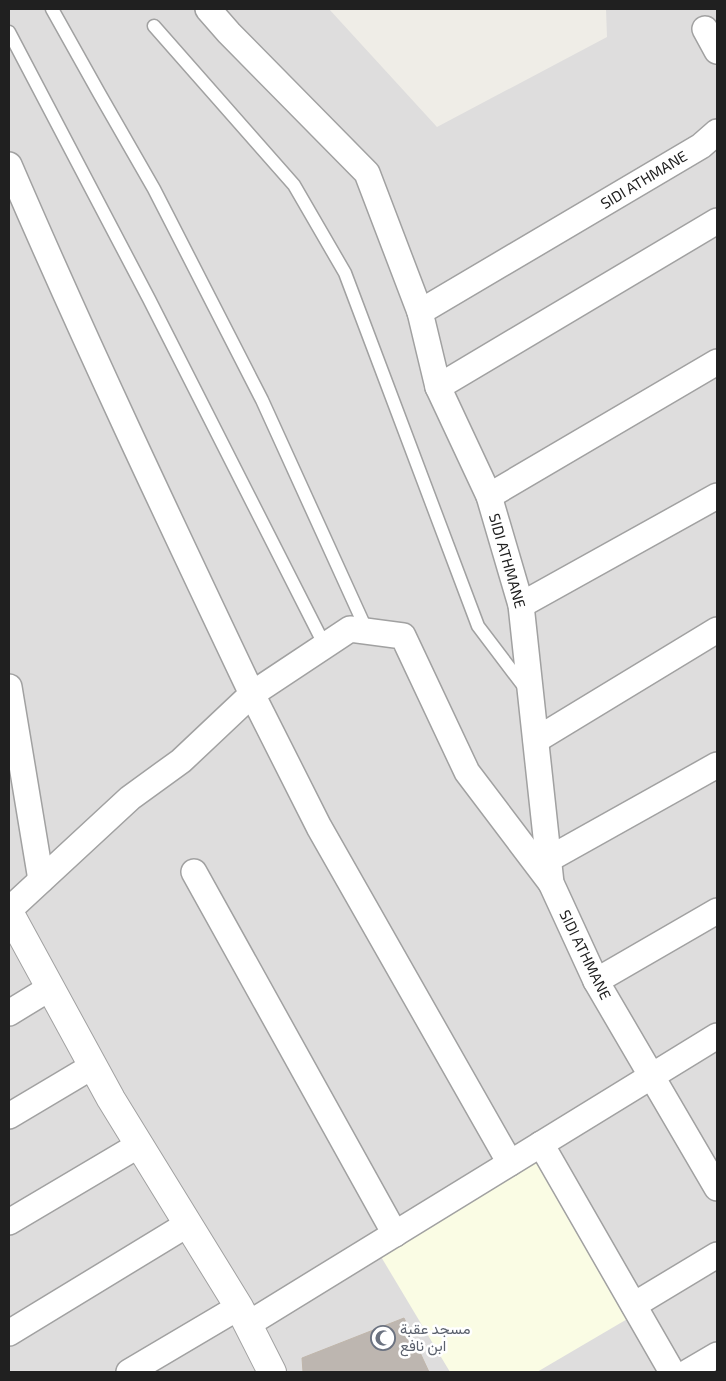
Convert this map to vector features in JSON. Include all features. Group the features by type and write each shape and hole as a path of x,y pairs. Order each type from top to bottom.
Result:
{"street":[{"path":"208,9 229,33 367,173 420,312"},
{"path":"705,29 717,51"},
{"name":"SIDI ATHMANE","path":"715,1179 651,1076 596,982 550,871 521,605 489,496 438,387 420,312 701,146 717,132"},
{"path":"9,165 55,272 155,490 252,694 319,827 510,1163"},
{"path":"438,387 717,221"},
{"path":"489,496 717,362"},
{"path":"521,605 717,496"},
{"path":"272,1372 243,1316 111,1099 9,911 130,798 181,761 252,694 350,629 403,636 467,772 550,871 717,765"},
{"path":"536,740 717,630"},
{"path":"9,687 41,880"},
{"path":"194,872 395,1234"},
{"path":"596,982 717,911"},
{"path":"9,1013 50,988"},
{"path":"129,1372 243,1316 395,1234 717,1036"},
{"path":"9,1116 93,1066"},
{"path":"541,1144 672,1372"},
{"path":"9,1222 139,1145"},
{"path":"9,1333 188,1224"},
{"path":"634,1305 717,1255"},
{"path":"688,1372 717,1355"}],"lane":[{"path":"52,9 154,189 262,400 367,631"},
{"path":"154,26 294,185 345,273 478,626 531,696"},
{"path":"9,32 149,299 325,646"}],"shaded area":[{"path":"9,9 329,9 437,127 607,37 606,9 717,9 717,1372 9,1372"},
{"path":"536,1162 629,1318 537,1372 450,1372 380,1255"}],"building":[{"name":"مسجد عقبة ابن نافع","path":"404,1318 429,1372 303,1372 302,1358"}],"place":[{"name":"مسجد عقبة ابن نافع","path":"383,1338"}]}
